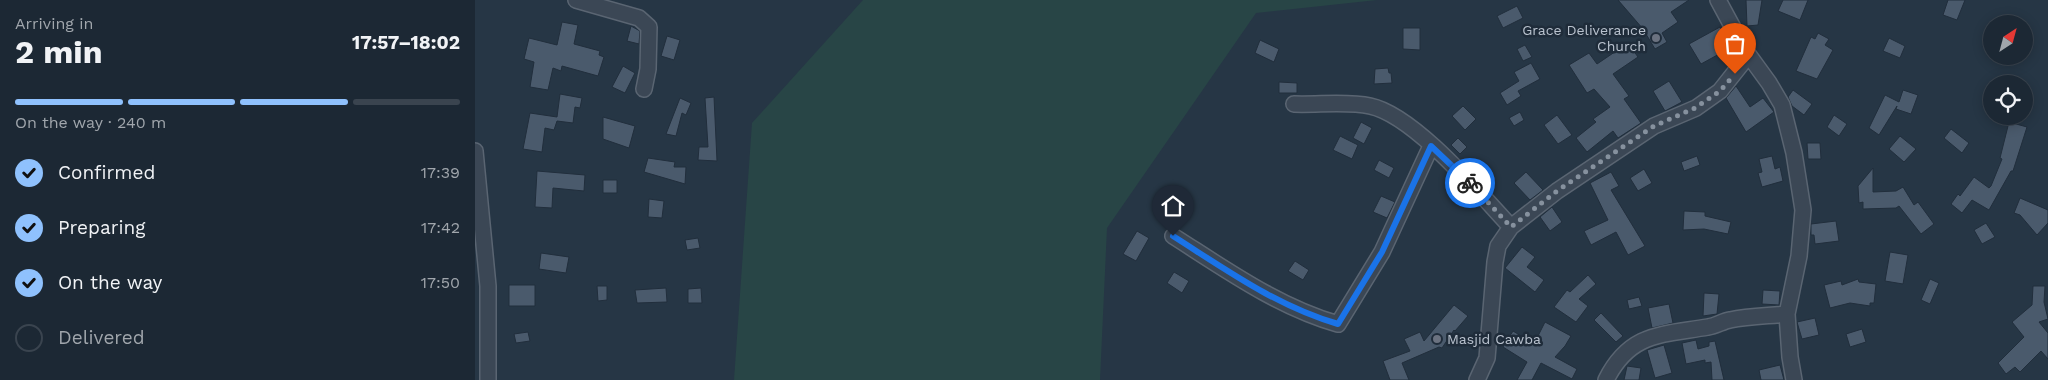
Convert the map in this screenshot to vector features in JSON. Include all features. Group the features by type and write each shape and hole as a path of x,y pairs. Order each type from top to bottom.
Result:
{"street":[{"path":"576,0 639,18 649,26 648,69 644,89"},
{"path":"1718,0 1745,50 1769,82 1782,105 1796,163 1803,210 1799,256 1787,314 1790,357 1794,380"},
{"path":"1477,380 1487,358 1498,246 1511,227 1557,191 1654,126 1695,108 1720,91 1743,62 1745,50"},
{"path":"1294,104 1370,106 1401,119 1453,165 1511,227"},
{"path":"1173,236 1283,303 1338,324 1382,252 1431,146"},
{"path":"475,150 488,286 488,380"},
{"path":"1607,380 1627,350 1637,342 1652,336 1710,327 1728,320 1787,314"}],"green space":[{"path":"863,0 1377,0 1256,13 1107,228 1100,380 734,380 752,123"}],"building":[{"path":"1618,0 1689,0 1671,12 1678,22 1662,33 1667,42 1655,49 1643,29"},
{"path":"1746,0 1762,0 1758,25 1747,26"},
{"path":"1783,0 1808,0 1800,20 1778,11"},
{"path":"1948,0 1965,0 1957,20 1943,15"},
{"path":"1517,6 1523,18 1503,28 1497,16"},
{"path":"562,22 578,25 574,44 600,51 599,55 604,57 598,76 562,66 561,71 553,68 548,90 530,87 534,62 524,59 529,38 557,45"},
{"path":"631,26 640,31 639,44 627,41"},
{"path":"1720,27 1732,47 1701,64 1689,44"},
{"path":"1403,28 1420,28 1420,50 1403,49"},
{"path":"1818,33 1829,39 1825,45 1833,50 1817,79 1796,71 1811,37 1815,39"},
{"path":"667,36 680,40 674,60 661,56"},
{"path":"1889,38 1905,46 1900,58 1883,51"},
{"path":"1260,40 1279,49 1274,62 1255,53"},
{"path":"1628,43 1638,57 1613,74 1629,96 1624,99 1641,123 1618,138 1613,131 1587,152 1576,138 1596,122 1593,119 1610,107 1594,89 1587,93 1569,65 1589,53 1597,64"},
{"path":"1525,45 1532,57 1523,61 1517,49"},
{"path":"1531,63 1540,79 1518,91 1521,96 1507,105 1500,93 1519,81 1514,72"},
{"path":"623,66 635,73 625,93 612,87"},
{"path":"1388,68 1389,73 1391,73 1392,83 1374,84 1375,69"},
{"path":"1669,81 1682,102 1665,111 1653,91"},
{"path":"1279,82 1297,83 1297,93 1279,93"},
{"path":"1736,86 1750,107 1763,98 1774,112 1746,132 1726,98"},
{"path":"1793,90 1812,104 1804,115 1792,106 1788,97"},
{"path":"1903,90 1918,95 1911,114 1896,109 1897,106 1879,135 1869,128 1885,95 1899,102"},
{"path":"560,94 582,98 580,108 575,107 573,123 557,121 554,130 545,128 542,152 523,149 530,113 557,117"},
{"path":"714,97 717,161 698,160 699,147 708,147 705,98"},
{"path":"680,98 691,103 686,115 682,113 676,136 666,134"},
{"path":"1463,106 1476,119 1465,130 1452,116"},
{"path":"1520,112 1524,120 1514,126 1509,118"},
{"path":"1557,115 1572,135 1558,144 1544,125"},
{"path":"1834,115 1847,124 1839,136 1827,127"},
{"path":"603,117 635,126 629,148 603,139"},
{"path":"1361,122 1372,128 1364,144 1353,138"},
{"path":"2008,125 2027,127 2013,171 2011,171 1989,210 1972,200 1962,213 1951,204 1958,194 1960,196 1974,177 1989,188 2002,159 2000,158"},
{"path":"1951,129 1969,143 1962,153 1944,138"},
{"path":"1340,136 1358,145 1352,159 1333,150"},
{"path":"1900,136 1916,149 1904,162 1889,149"},
{"path":"1458,138 1467,147 1460,154 1451,145"},
{"path":"1807,143 1820,143 1821,159 1808,159"},
{"path":"1697,156 1700,165 1684,171 1681,162"},
{"path":"1772,156 1775,169 1780,167 1783,181 1762,187 1758,173 1762,172 1759,159"},
{"path":"648,158 675,162 674,167 686,167 685,184 644,172"},
{"path":"1379,160 1394,168 1389,178 1374,170"},
{"path":"1873,168 1873,192 1896,191 1903,187 1914,205 1918,202 1934,224 1921,234 1899,206 1896,208 1863,209 1863,202 1859,203 1858,186"},
{"path":"1644,169 1652,183 1638,191 1630,178"},
{"path":"537,171 585,175 584,191 553,188 552,208 535,207"},
{"path":"1526,172 1543,190 1530,200 1514,183"},
{"path":"1611,172 1619,186 1611,190 1645,246 1628,255 1616,232 1591,245 1584,231 1608,220 1590,183"},
{"path":"603,180 617,180 617,193 603,193"},
{"path":"1381,196 1395,202 1387,218 1373,212"},
{"path":"2020,198 2048,210 2048,223 2037,235 2020,215 2014,213"},
{"path":"649,199 664,201 662,218 648,217"},
{"path":"1552,207 1562,222 1550,231 1540,217"},
{"path":"1684,211 1705,212 1705,216 1731,222 1728,234 1704,229 1683,230"},
{"path":"1836,221 1839,241 1815,244 1814,235 1811,235 1811,224"},
{"path":"1986,223 1995,237 1982,244 1974,230"},
{"path":"1137,231 1149,238 1136,261 1123,254"},
{"path":"698,238 700,248 687,250 685,240"},
{"path":"1522,247 1535,257 1527,267 1544,280 1535,292 1505,268"},
{"path":"1890,252 1908,255 1903,284 1885,281"},
{"path":"541,253 569,257 566,273 539,269"},
{"path":"1295,261 1309,270 1303,280 1288,271"},
{"path":"1174,272 1189,281 1182,293 1167,283"},
{"path":"1588,275 1596,284 1579,299 1588,306 1576,322 1554,307 1567,290 1570,292"},
{"path":"1858,279 1859,282 1876,284 1874,303 1870,303 1870,306 1850,303 1830,308 1824,285 1841,281 1842,285"},
{"path":"1930,279 1939,283 1930,304 1921,300"},
{"path":"509,285 535,285 535,306 509,306"},
{"path":"597,286 607,286 607,300 598,301"},
{"path":"2033,286 2045,286 2044,302 2048,319 2039,322 2048,333 2048,359 2041,351 2020,372 2015,367 2006,374 1998,363 2024,337 2012,322 2032,305"},
{"path":"666,288 667,302 637,303 635,290"},
{"path":"701,288 702,303 688,303 688,289"},
{"path":"1763,290 1780,291 1779,305 1762,304"},
{"path":"1704,293 1719,294 1717,314 1703,316"},
{"path":"1639,297 1642,306 1629,309 1627,300"},
{"path":"1669,304 1673,323 1652,328 1648,308"},
{"path":"1454,305 1468,316 1454,330 1442,348 1439,347 1402,363 1409,380 1390,380 1383,361 1410,351 1404,339 1420,332 1424,341"},
{"path":"1601,313 1623,336 1616,342 1594,320"},
{"path":"1815,318 1819,335 1802,339 1797,322"},
{"path":"1545,322 1571,336 1555,357 1577,369 1572,379 1541,363 1532,380 1517,380 1527,362 1503,347 1513,331 1534,344"},
{"path":"1862,329 1866,342 1850,347 1846,334"},
{"path":"528,332 530,341 516,343 514,334"},
{"path":"1696,340 1698,349 1709,346 1709,342 1715,341 1724,380 1712,380 1711,362 1705,363 1705,360 1686,364 1682,343"},
{"path":"1664,345 1672,373 1655,378 1647,350"},
{"path":"1780,365 1784,380 1761,380 1759,370"},
{"path":"1627,366 1641,368 1639,380 1624,380"}],"way so far":[{"path":"1470,183 1511,227 1557,191 1654,126 1695,108 1720,91 1735,74"}],"place":[{"name":"Grace Deliverance Church","path":"1656,38"},
{"name":"Masjid Cawba","path":"1437,339"}],"route":[{"path":"1173,236 1291,307 1338,324 1365,283 1382,252 1431,146 1470,183"}]}
